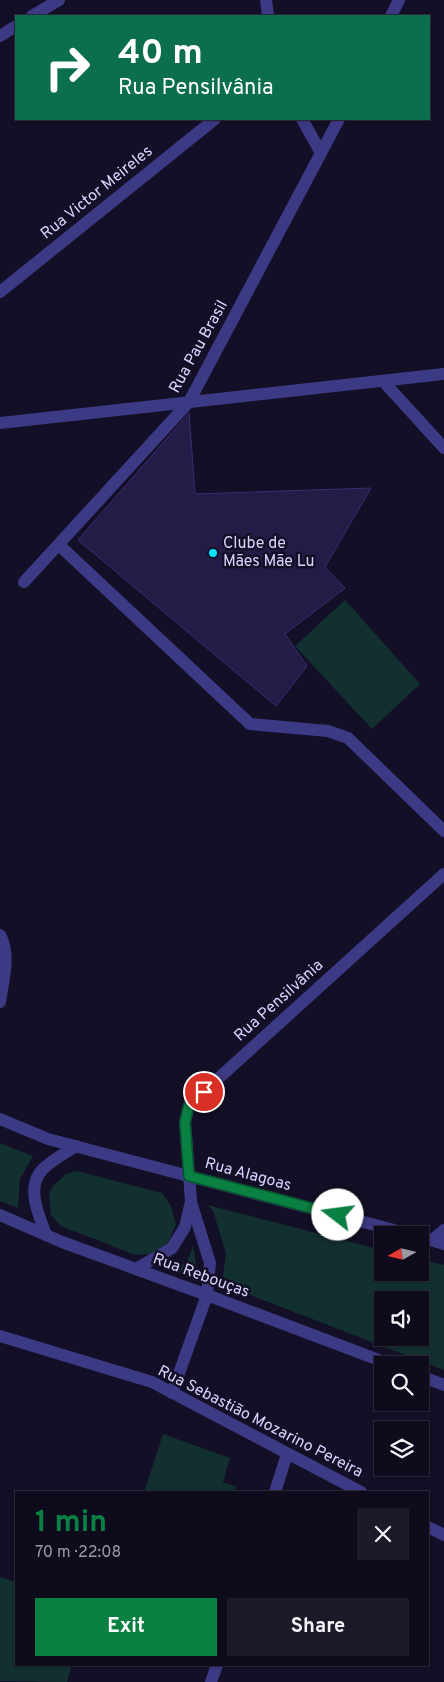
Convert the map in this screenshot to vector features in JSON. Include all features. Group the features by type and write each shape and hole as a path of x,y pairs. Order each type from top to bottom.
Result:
{"street":[{"path":"34,15 59,0"},
{"path":"266,0 268,15"},
{"path":"392,15 399,0"},
{"path":"0,36 15,27"},
{"name":"Rua Victor Meireles","path":"0,292 214,120"},
{"path":"303,120 322,154"},
{"name":"Rua Pau Brasil","path":"24,582 60,545 189,402 339,120"},
{"path":"0,423 444,374"},
{"path":"383,381 444,448"},
{"path":"60,545 250,724 328,731 348,738 444,831"},
{"name":"Rua Pensilvânia","path":"189,1176 185,1122 189,1105 444,874"},
{"path":"0,935 6,955 0,1002"},
{"name":"Rua Alagoas","path":"0,1119 48,1139 379,1226"},
{"path":"46,1235 35,1202 34,1185 42,1169 76,1146"},
{"path":"136,1269 172,1248 185,1227 190,1201 189,1176"},
{"path":"172,1393 207,1295 210,1263 190,1201"},
{"name":"Rua Rebouças","path":"0,1215 46,1235 374,1358"},
{"path":"432,1240 444,1230"},
{"name":"Rua Sebastião Mozarino Pereira","path":"0,1336 152,1382 359,1491"},
{"path":"429,1379 444,1385"},
{"path":"275,1491 287,1454"},
{"path":"429,1528 444,1535"},
{"path":"212,1682 217,1666"}],"green space":[{"path":"345,600 420,684 372,729 295,646"},
{"path":"0,1143 33,1156 20,1179 18,1208 0,1201"},
{"path":"77,1171 162,1193 171,1206 176,1224 168,1243 150,1254 135,1255 61,1226 51,1215 49,1195 53,1186 66,1174"},
{"path":"207,1205 374,1248 374,1281 429,1281 429,1261 444,1265 444,1370 429,1364 429,1356 408,1356 382,1346 429,1346 429,1291 374,1291 374,1343 222,1284 226,1253 213,1211"},
{"path":"193,1246 198,1278 174,1271 188,1260"},
{"path":"163,1434 230,1458 223,1482 236,1487 234,1491 144,1491"},
{"path":"0,1577 15,1582 15,1666 72,1666 67,1682 0,1681"}],"building":[{"name":"Clube de Mães Mãe Lu","path":"189,413 195,494 371,488 325,567 345,588 285,634 307,666 276,706 78,540"}],"place":[{"name":"Clube de Mães Mãe Lu","path":"213,553"}],"route":[{"path":"204,1092 189,1105 185,1122 189,1176 338,1215"}]}
